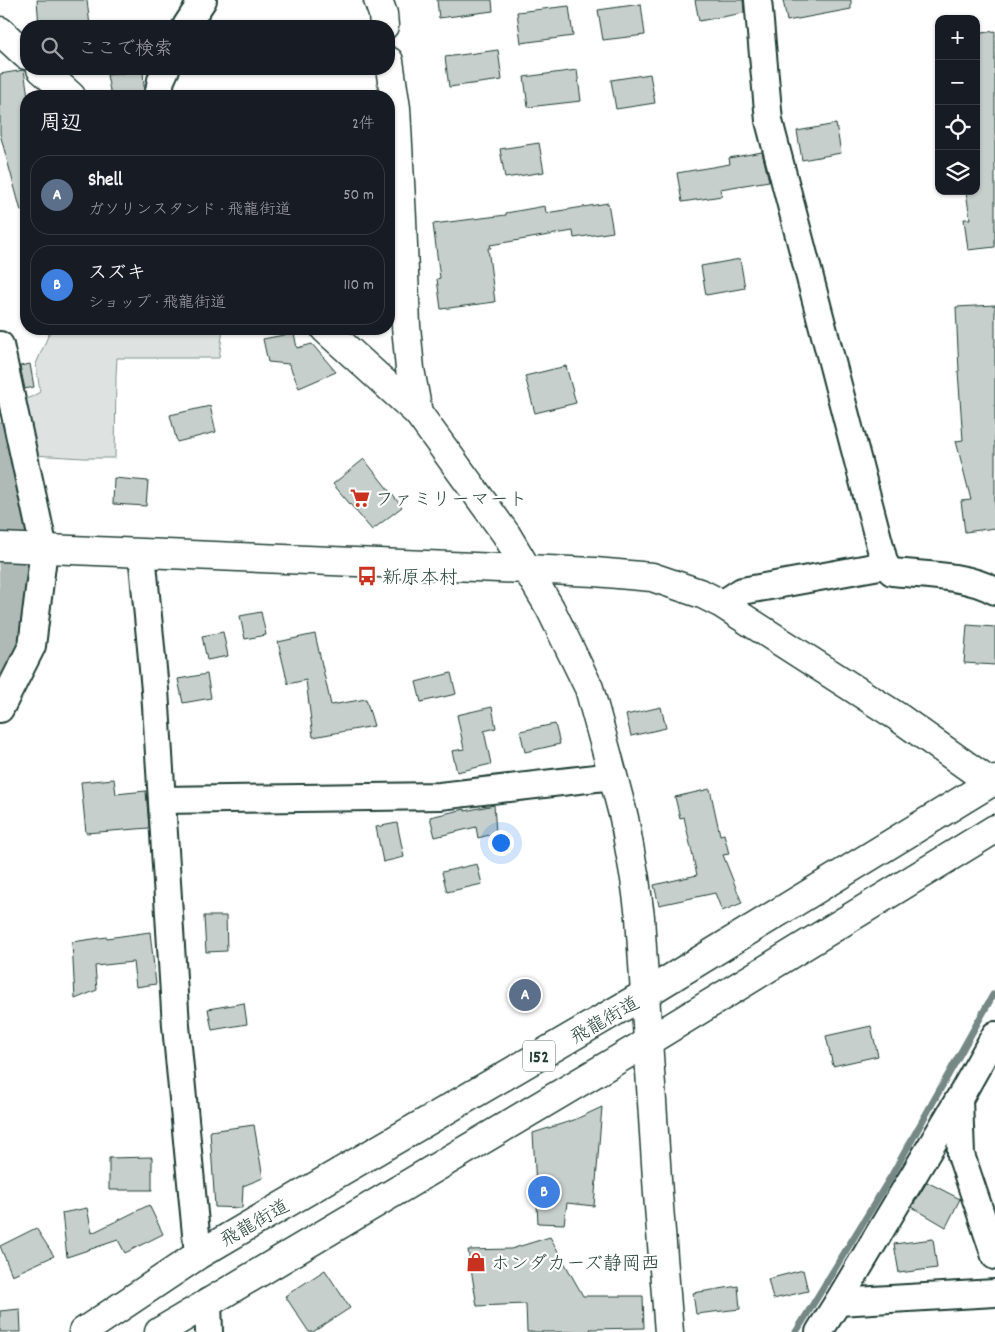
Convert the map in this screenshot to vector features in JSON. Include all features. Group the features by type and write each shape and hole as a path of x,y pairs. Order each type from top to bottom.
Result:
{"main road":[{"path":"378,0 383,20"},
{"path":"0,30 20,49"},
{"path":"48,75 64,90"},
{"path":"391,75 393,90"},
{"path":"395,101 406,326 410,369 418,413"},
{"path":"332,335 418,413 506,534 528,569 550,608 589,688 624,818 640,917 669,1332"},
{"path":"0,547 596,572 652,577 702,594 722,604 898,717 993,782"},
{"name":"飛龍街道","path":"83,1332 198,1255 645,994 993,782"},
{"name":"152","path":"159,1332 649,1041 995,829"}],"street":[{"path":"190,20 203,0"},
{"path":"758,0 769,121 885,565 892,572 955,578 988,587 995,591"},
{"path":"159,90 163,75"},
{"path":"0,345 39,549 32,646 0,709"},
{"path":"142,552 155,690 176,1026 198,1255"},
{"path":"722,604 742,591 885,565"},
{"path":"162,800 440,796 613,776"},
{"path":"819,1332 959,1099 995,1035"},
{"path":"959,1099 961,1155 995,1256"},
{"path":"838,1302 995,1293"},
{"path":"208,1302 208,1332"}],"shaded area":[{"path":"48,335 222,335 219,358 117,358 115,458 33,455 24,401 40,392 36,364"}],"building":[{"path":"37,0 87,0 89,20 39,20"},
{"path":"437,0 492,0 493,11 439,18"},
{"path":"695,0 743,0 744,13 699,21"},
{"path":"783,0 851,0 851,9 787,21"},
{"path":"641,4 645,35 603,40 598,10"},
{"path":"569,6 573,36 521,43 517,12"},
{"path":"995,31 995,247 968,250 964,219 970,219 967,195 980,195 980,33"},
{"path":"498,50 502,80 449,87 445,57"},
{"path":"577,70 581,101 528,107 524,77"},
{"path":"20,71 20,75 25,75 27,90 20,90 20,207 0,134 0,74"},
{"path":"650,74 655,103 616,109 611,80"},
{"path":"107,75 143,75 144,90 110,90"},
{"path":"836,124 841,153 802,160 797,131"},
{"path":"539,143 544,172 505,178 500,149"},
{"path":"762,152 769,181 720,189 722,196 682,202 677,173 730,164 729,158"},
{"path":"608,203 613,232 574,238 573,231 490,245 491,248 488,248 495,302 441,309 437,279 440,278 433,224 506,215 506,213 545,206 546,213"},
{"path":"740,259 745,288 706,295 701,266"},
{"path":"995,305 995,528 965,532 961,501 971,500 956,441 963,440 956,307"},
{"path":"294,335 297,348 312,344 336,372 299,388 289,364 268,362 263,339"},
{"path":"30,364 34,387 25,389 20,366"},
{"path":"566,366 576,403 535,413 525,376"},
{"path":"210,406 216,432 177,442 170,415"},
{"path":"364,459 402,507 372,530 333,484"},
{"path":"114,478 148,481 146,506 113,504"},
{"path":"261,612 266,635 245,639 240,616"},
{"path":"967,625 995,627 995,665 964,663"},
{"path":"223,632 228,656 207,660 202,636"},
{"path":"315,634 331,705 366,699 374,726 313,737 306,680 288,684 278,642"},
{"path":"451,673 456,694 421,702 416,682"},
{"path":"207,674 211,698 183,703 178,679"},
{"path":"492,707 496,728 484,731 491,764 457,772 452,751 464,749 457,715"},
{"path":"661,707 666,728 631,736 626,715"},
{"path":"555,724 560,744 525,752 520,731"},
{"path":"114,779 116,794 146,791 149,828 86,833 81,782"},
{"path":"710,789 720,835 724,834 729,854 723,855 742,903 722,911 715,893 659,905 654,885 697,875 684,817 680,818 675,797"},
{"path":"494,805 496,833 478,838 476,827 435,837 430,817"},
{"path":"397,823 404,857 383,862 376,827"},
{"path":"477,864 482,884 447,892 442,872"},
{"path":"204,916 226,916 227,951 206,952"},
{"path":"150,932 156,984 136,987 133,962 95,966 97,990 75,999 72,942"},
{"path":"244,1003 247,1024 212,1030 208,1009"},
{"path":"871,1026 878,1056 833,1066 826,1036"},
{"path":"602,1107 594,1206 567,1203 564,1224 538,1223 533,1133 574,1120"},
{"path":"254,1125 263,1178 243,1186 242,1208 215,1207 210,1131"},
{"path":"152,1157 152,1190 109,1190 109,1158"},
{"path":"927,1182 960,1199 946,1227 912,1207"},
{"path":"149,1205 163,1234 125,1253 118,1240 67,1257 62,1213 87,1208 92,1233"},
{"path":"36,1228 54,1256 12,1275 0,1246"},
{"path":"550,1237 583,1296 643,1296 644,1328 590,1329 591,1332 527,1332 526,1304 477,1306 468,1250 511,1249"},
{"path":"933,1239 937,1268 899,1273 894,1244"},
{"path":"325,1270 350,1308 313,1332 309,1332 285,1296"},
{"path":"803,1270 808,1291 773,1299 768,1279"},
{"path":"738,1286 740,1309 696,1314 693,1293"},
{"path":"20,1309 21,1332 0,1332 0,1311"}],"waterway":[{"path":"0,442 17,520 19,585 13,628 0,664"},
{"path":"796,1332 892,1175 993,995"}],"place":[{"name":"ファミリーマート","path":"360,498"},
{"name":"新原本村","path":"367,576"},
{"name":"Shell","path":"525,995"},
{"name":"スズキ","path":"544,1192"},
{"name":"ホンダカーズ静岡西","path":"476,1262"}]}
